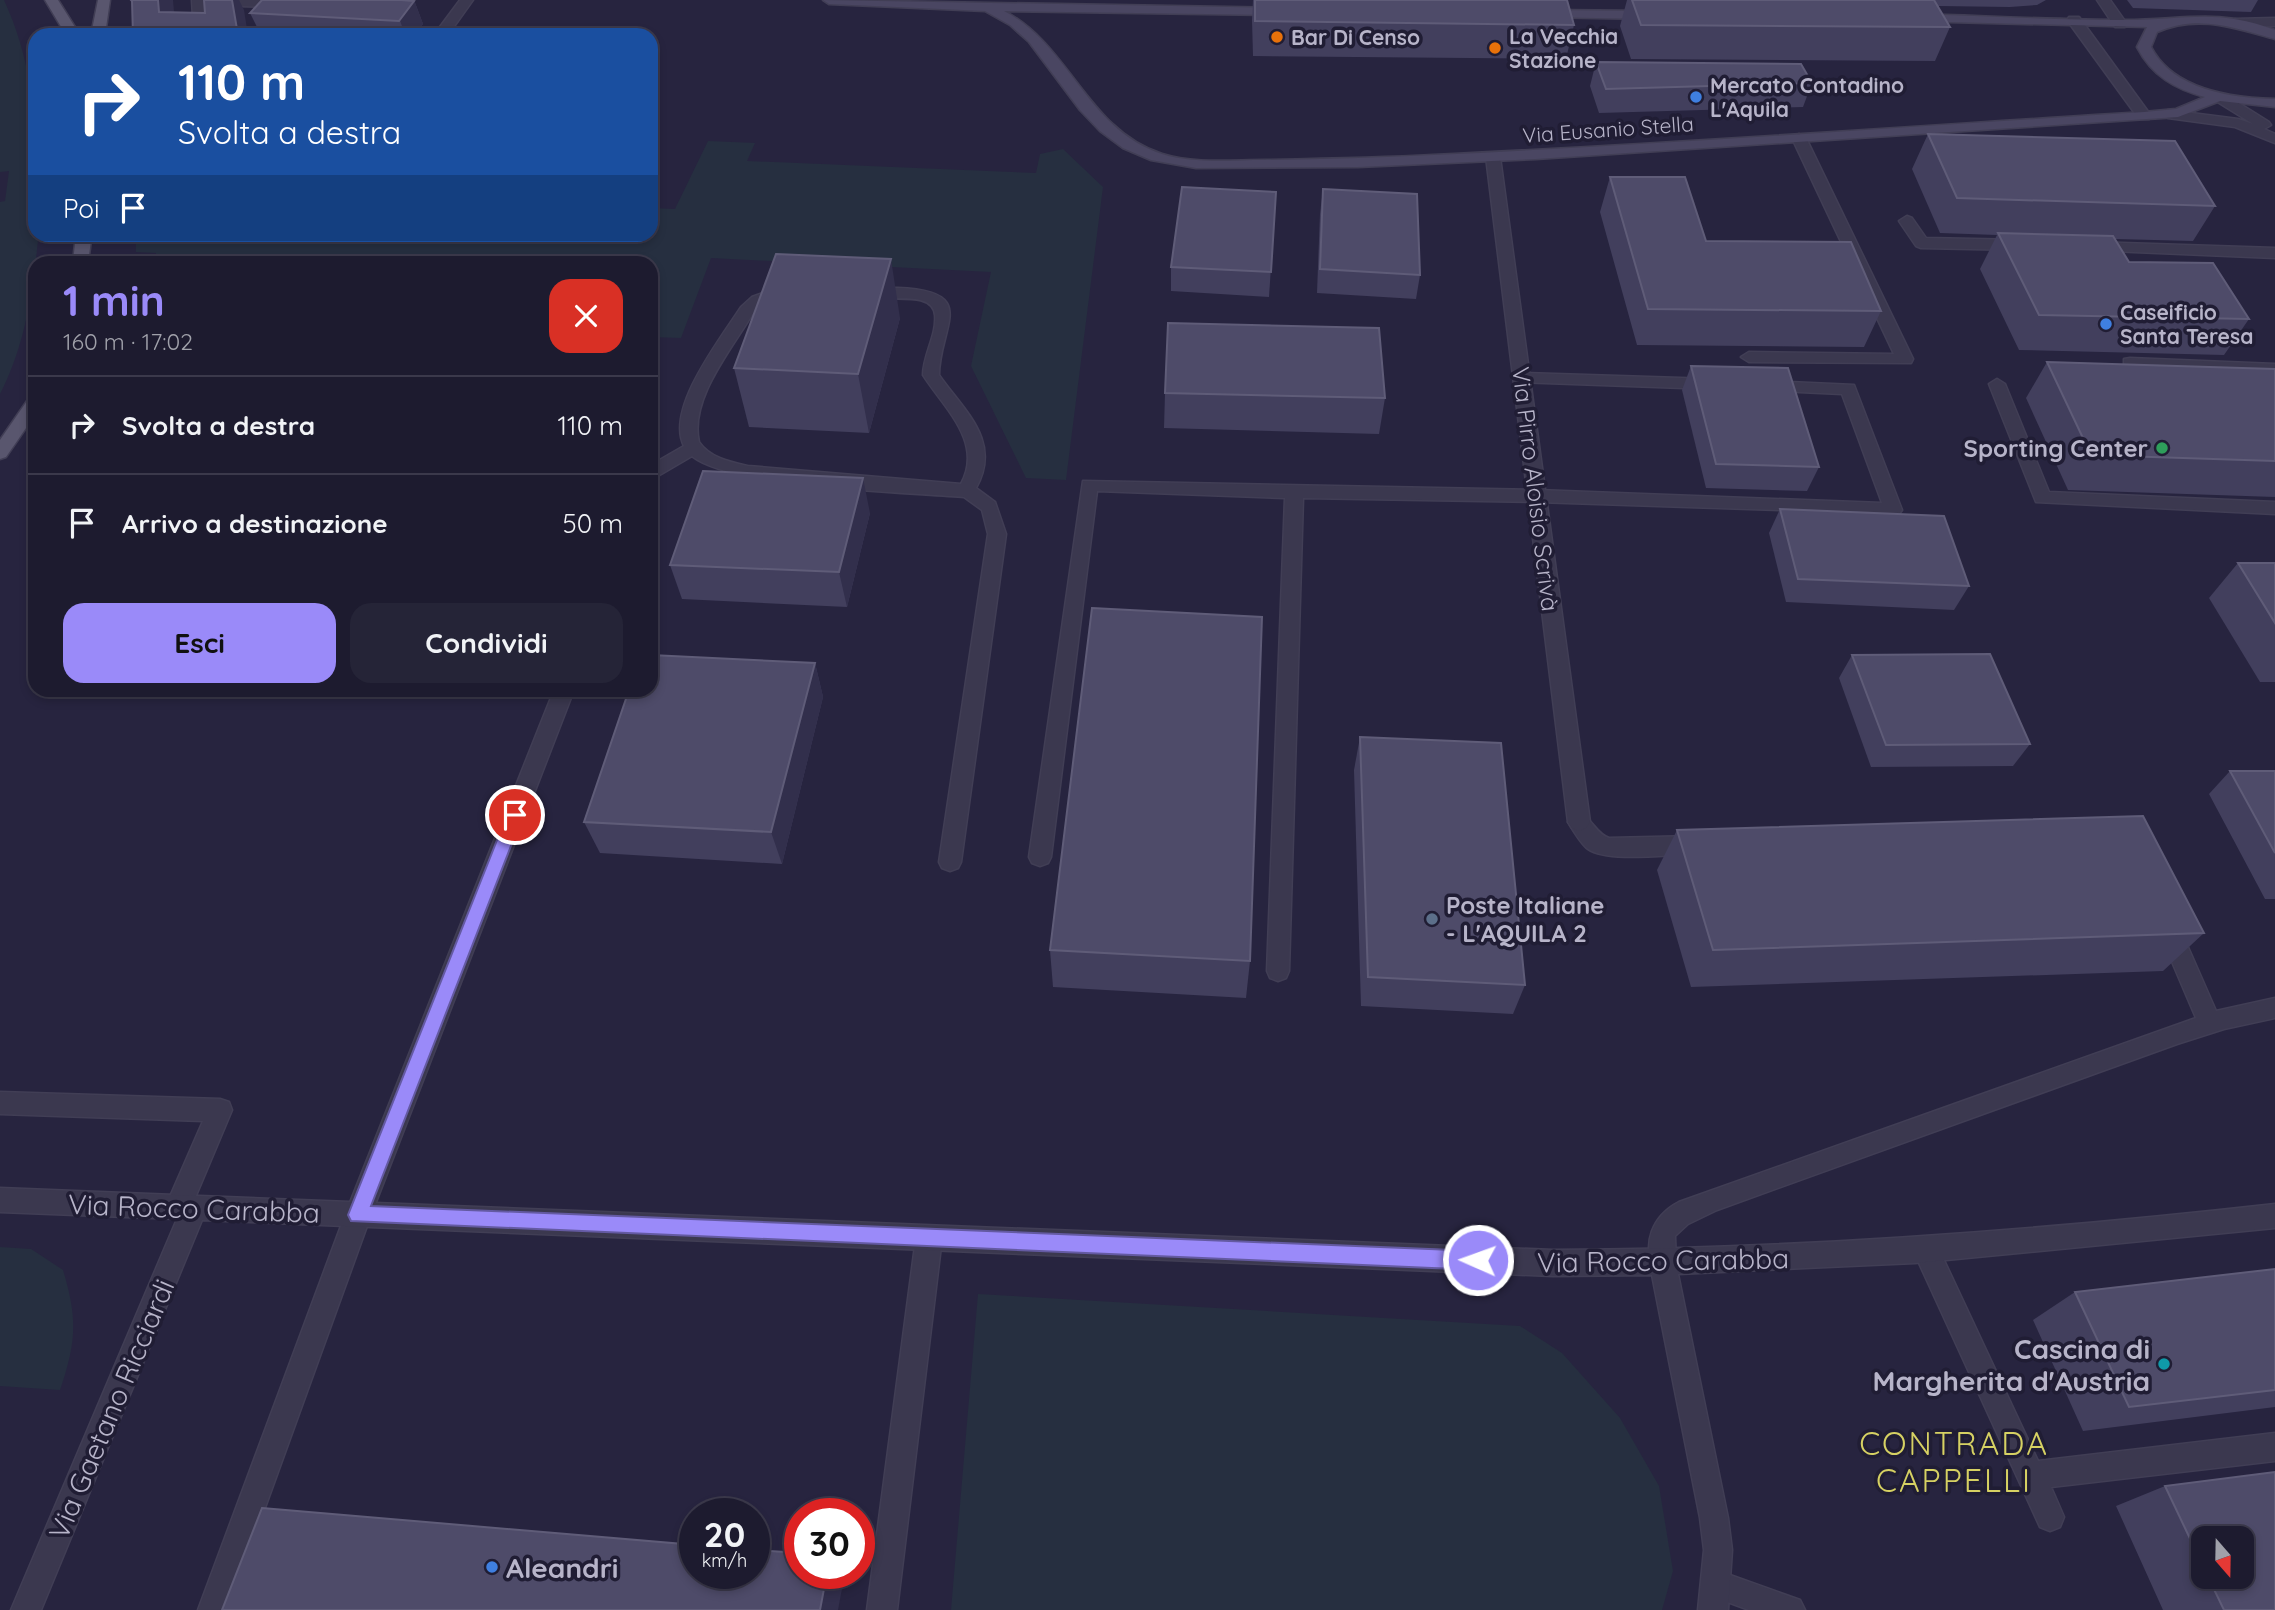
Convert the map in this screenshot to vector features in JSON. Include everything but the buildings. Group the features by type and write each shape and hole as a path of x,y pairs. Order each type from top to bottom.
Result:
{"main road":[{"path":"51,0 70,28"},
{"path":"98,28 104,0"},
{"path":"0,453 28,412"}],"street":[{"path":"200,28 198,1 273,0"},
{"path":"446,28 467,0"},
{"path":"828,0 979,7 1292,11"},
{"path":"2103,0 2120,24"},
{"name":"Via Eusanio Stella","path":"979,7 1014,20 1043,51 1076,97 1108,131 1134,149 1161,159 1218,165 1493,157 2144,116 2168,114 2220,97"},
{"path":"1043,51 1040,36 1046,24 1067,14 1100,9"},
{"path":"1524,14 1661,15"},
{"path":"1895,18 2074,20 2120,24 2199,19 2235,23 2275,22"},
{"path":"2074,20 2144,116"},
{"path":"2169,22 2151,30 2146,38 2144,47 2157,67 2178,82 2220,97 2275,103"},
{"path":"2235,23 2275,36"},
{"path":"2220,97 2275,136"},
{"path":"2168,114 2238,123 2275,136"},
{"path":"1749,357 1905,359 1849,257 1799,138"},
{"name":"Via Pirro Aloisio Scrivà","path":"1493,157 1579,822 1596,843 1609,847 1718,845"},
{"path":"1907,221 1921,243 2043,246"},
{"path":"2071,247 2275,253"},
{"path":"801,290 771,293 747,310 693,400 688,416 687,435 693,449 706,460 723,467 748,472 966,491 987,502 994,513 997,534 950,862"},
{"path":"857,292 926,296 937,300 943,309 944,319 931,365 931,375 971,431 978,446 979,465 966,491"},
{"path":"2130,363 2275,369"},
{"path":"1522,378 1726,385"},
{"path":"1997,384 2042,498 2275,508"},
{"path":"1040,858 1089,485 1537,496 1893,510 1848,389 1753,386"},
{"path":"658,468 693,449"},
{"path":"1278,971 1294,492"},
{"path":"213,1610 358,1215 561,697"},
{"path":"2162,912 2210,1024"},
{"path":"1790,1610 1715,1597 1714,1518 1663,1263 1660,1238 1667,1223 1711,1200 2210,1024 2275,1008"},
{"name":"Via Gaetano Ricciardi","path":"0,1103 220,1110 187,1207 26,1610"},
{"name":"Via Rocco Carabba","path":"0,1200 1453,1259 1663,1263 1830,1258 2275,1216"},
{"path":"882,1610 929,1238"},
{"path":"1926,1250 2050,1517"},
{"path":"2031,1476 2275,1447"}],"shaded area":[{"path":"0,0 4,0 16,30 28,78 28,242 38,242 36,256 28,256 28,308 21,338 9,376 0,394 0,202 5,201 9,171 0,172"},
{"path":"708,141 755,143 747,161 1036,173 1040,154 1063,149 1103,187 1066,480 1026,478 971,366 991,272 711,258 681,338 658,337 658,256 156,256 156,253 136,252 136,242 658,242 658,208 675,209"},
{"path":"0,1247 31,1249 63,1270 71,1303 73,1331 60,1390 0,1386"},
{"path":"978,1294 1520,1326 1562,1353 1620,1418 1659,1486 1673,1571 1662,1610 951,1610"}],"place":[{"name":"Bar Di Censo","path":"1277,37"},
{"name":"La Vecchia Stazione","path":"1495,48"},
{"name":"Mercato Contadino L'Aquila","path":"1696,97"},
{"name":"Caseificio Santa Teresa","path":"2106,324"},
{"name":"Sporting Center","path":"2162,448"},
{"name":"Poste Italiane - L'AQUILA 2","path":"1432,919"},
{"name":"Cascina di Margherita d'Austria","path":"2164,1364"},
{"name":"Aleandri","path":"492,1567"}],"district":[{"name":"CONTRADA CAPPELLI","path":"1954,1462"}],"route":[{"path":"515,815 358,1215 1478,1260"}]}
